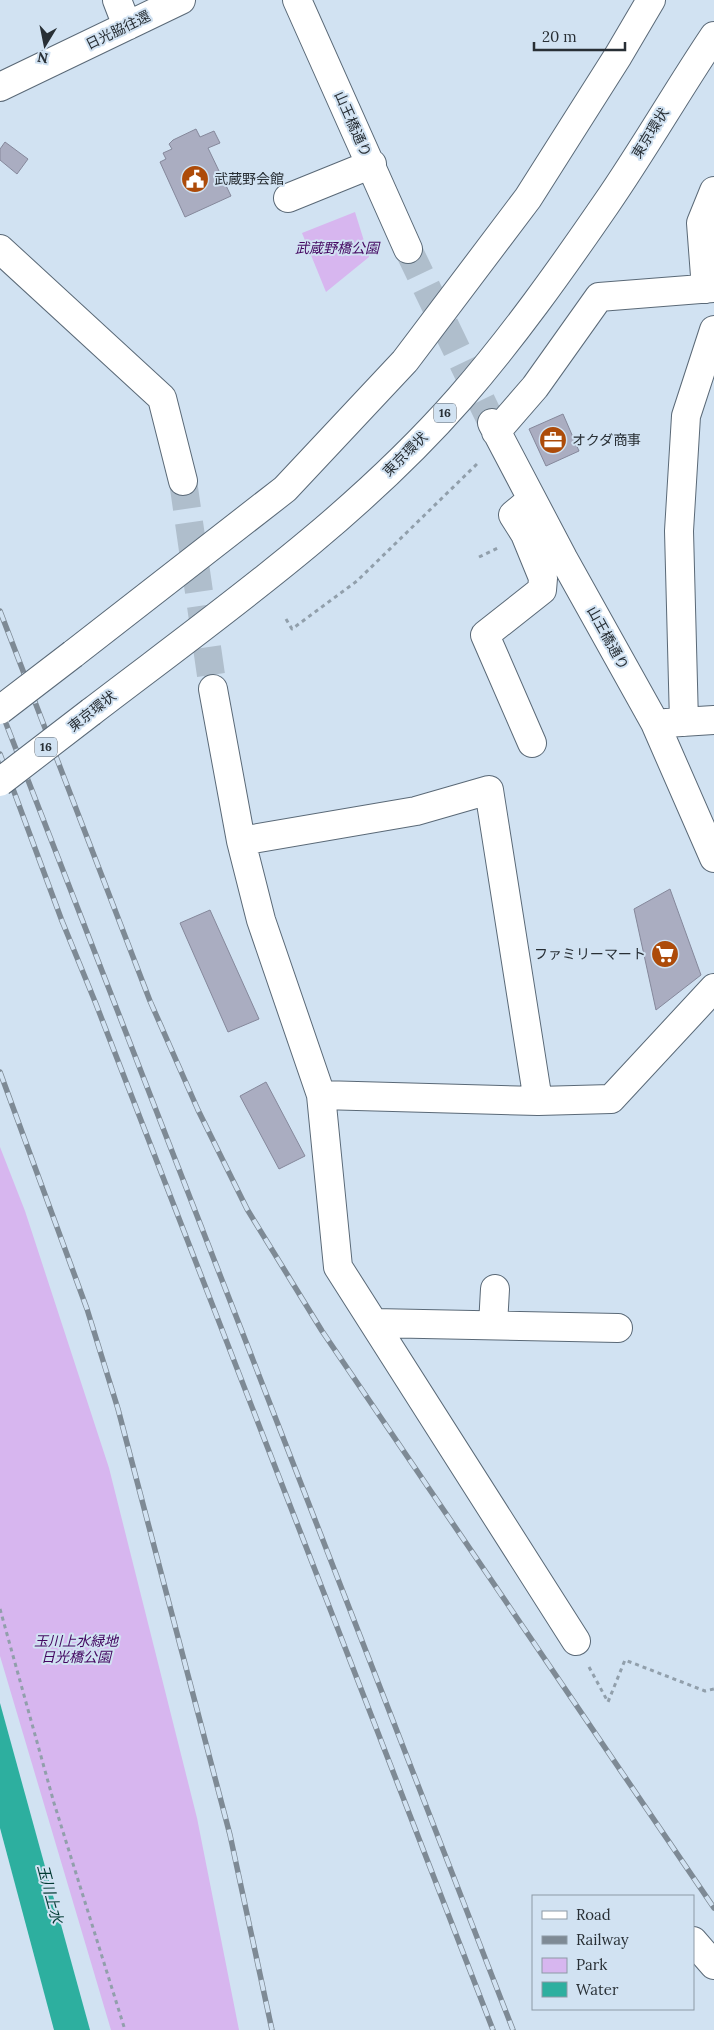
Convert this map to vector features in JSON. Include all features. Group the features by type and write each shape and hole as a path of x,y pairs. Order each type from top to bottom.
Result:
{"main road":[{"path":"118,0 127,26"},
{"name":"日光脇往還","path":"0,87 181,0"},
{"name":"山王橋通り","path":"297,0 372,164 408,249"},
{"path":"0,710 284,488 405,361 528,198 618,56 651,0"},
{"name":"東京環状","path":"0,782 316,538 394,467 459,399 520,325 607,203 714,36"},
{"path":"288,198 372,164"},
{"path":"496,432 535,387 599,297 710,289 701,223 714,191"},
{"path":"0,249 162,398 183,481"},
{"path":"684,722 679,531 686,416 714,330"},
{"name":"山王橋通り","path":"496,432 531,500 655,723 714,858"},
{"path":"531,500 513,515 525,534 543,578 542,590 485,635 532,743"},
{"path":"213,689 241,841 261,920 321,1095 338,1267 576,1641"},
{"path":"655,723 714,720"},
{"path":"241,841 416,811 489,790 538,1101"},
{"path":"321,1095 538,1101 611,1099 714,988"},
{"path":"493,1325 495,1289"},
{"path":"374,1323 618,1328"},
{"path":"694,1942 714,1965"}],"path":[{"path":"286,619 292,629 357,581 496,432"},
{"path":"0,1609 54,1803 125,2030"},
{"path":"576,1641 608,1702 625,1660 705,1691 714,1689"}],"green space":[{"name":"武蔵野橋公園","path":"355,212 369,257 326,292 302,233"},
{"name":"玉川上水緑地 日光橋公園","path":"0,1147 25,1211 109,1468 197,1818 239,2030 111,2030 0,1656"}],"water":[{"name":"玉川上水","path":"0,1703 90,2030 54,2030 0,1828"}],"building":[{"name":"武蔵野会館","path":"196,129 200,137 214,131 220,143 208,148 231,196 185,217 160,162 166,159 163,153 172,149 169,144 173,140"},
{"path":"5,142 28,159 17,174 0,160 0,149"},
{"path":"563,414 579,451 546,466 529,429"},
{"path":"670,889 701,975 656,1010 634,909"},
{"path":"210,910 259,1019 228,1032 180,923"},
{"path":"266,1082 305,1156 279,1169 240,1096"}],"tunnel":[{"path":"408,249 492,423"},
{"path":"183,481 213,689"}],"railway":[{"path":"0,611 150,1001 198,1110 247,1209 322,1331 714,1908"},
{"path":"0,708 513,2030"},
{"path":"0,754 62,921 96,1004 493,2030"},
{"path":"0,1072 87,1309 118,1409 230,1835 272,2030"}],"place":[{"name":"武蔵野会館","path":"195,179"},
{"name":"オクダ商事","path":"553,440"},
{"name":"ファミリーマート","path":"665,954"}]}
